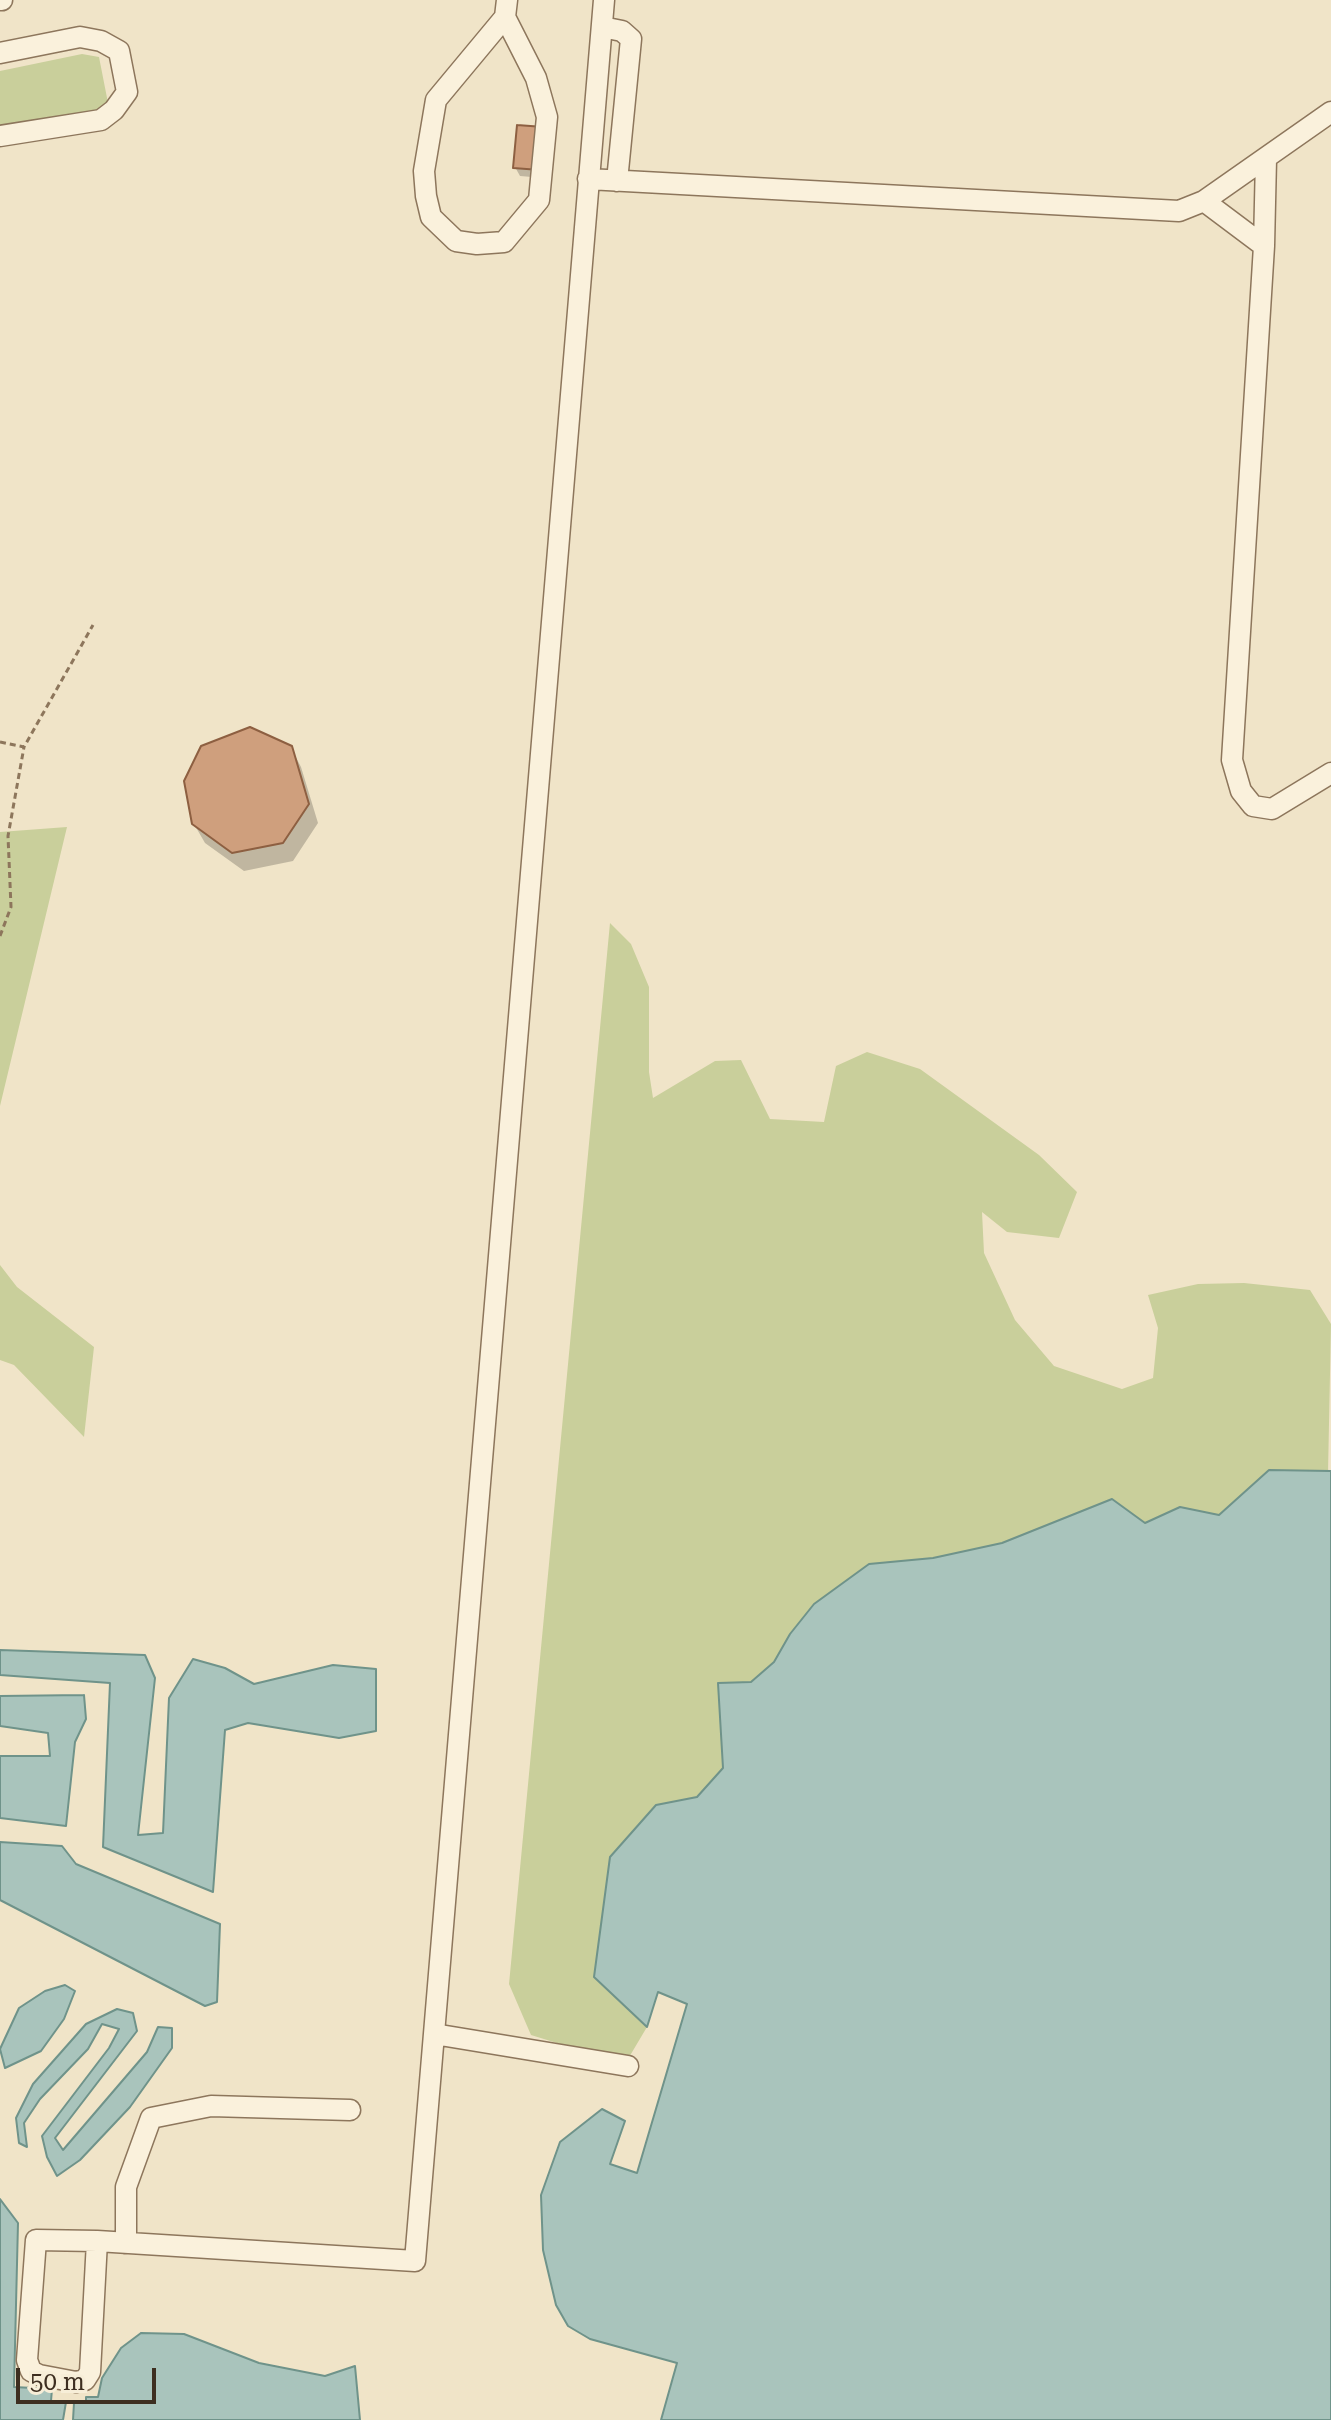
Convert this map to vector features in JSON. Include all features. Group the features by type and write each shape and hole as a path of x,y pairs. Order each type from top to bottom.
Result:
{"lane":[{"path":"97,2241 90,2372 85,2380 76,2382 39,2375 31,2371 27,2360 36,2240 97,2241 415,2261 604,0"},
{"path":"506,8 536,78 547,117 539,200 504,242 477,244 456,241 431,217 426,196 424,171 436,100 506,8"},
{"path":"602,27 622,31 631,39 617,181"},
{"path":"0,53 80,37 101,41 119,51 127,92 114,110 101,120 0,136"},
{"path":"588,179 1179,211 1204,201 1331,112"},
{"path":"1266,159 1264,246 1232,760 1241,791 1253,806 1272,809 1331,773"},
{"path":"1204,201 1264,246"},
{"path":"434,2034 628,2066"},
{"path":"126,2243 126,2187 151,2118 211,2106 350,2110"}],"path":[{"path":"0,936 11,907 8,836 24,747 93,625"},
{"path":"0,742 24,747"}],"green space":[{"path":"82,54 99,57 108,103 93,114 0,130 0,71"},
{"path":"67,827 0,1106 0,832"},
{"path":"610,923 631,944 649,987 649,1072 653,1098 715,1061 741,1060 770,1119 824,1122 836,1066 867,1052 920,1069 1039,1155 1077,1192 1059,1238 1007,1232 982,1212 984,1253 1015,1320 1054,1366 1122,1389 1153,1378 1158,1328 1148,1295 1198,1284 1244,1283 1310,1290 1331,1324 1328,1473 1269,1470 1219,1515 1180,1507 1145,1523 1112,1500 1002,1543 933,1558 868,1564 790,1634 774,1662 751,1682 718,1683 723,1768 697,1797 656,1805 594,1977 647,2027 625,2064 531,2035 509,1984"},
{"path":"0,1265 17,1287 94,1347 84,1437 14,1365 0,1360"}],"water":[{"path":"1269,1470 1331,1471 1331,2420 661,2420 677,2363 590,2339 568,2326 556,2305 543,2250 541,2195 560,2142 602,2109 625,2121 610,2164 637,2173 687,2004 658,1992 647,2027 594,1977 610,1857 656,1805 697,1797 723,1768 718,1683 751,1682 774,1662 790,1634 814,1604 869,1564 933,1558 1002,1543 1112,1499 1145,1523 1180,1507 1219,1515"},
{"path":"0,1650 145,1655 155,1678 138,1835 163,1833 169,1698 193,1659 225,1668 254,1684 333,1665 376,1669 376,1731 339,1738 248,1723 225,1730 213,1892 103,1847 110,1683 0,1675"},
{"path":"84,1695 86,1719 75,1742 66,1826 0,1818 0,1756 50,1756 48,1733 0,1726 0,1696"},
{"path":"0,1842 62,1846 76,1864 220,1924 217,2002 205,2006 0,1900"},
{"path":"65,1985 75,1991 64,2019 41,2051 5,2068 0,2049 19,2008 45,1991"},
{"path":"117,2009 133,2013 137,2031 55,2138 63,2150 147,2052 158,2027 172,2028 172,2048 130,2107 80,2160 57,2176 47,2157 42,2136 109,2048 119,2029 102,2024 88,2049 40,2099 24,2123 27,2147 19,2143 16,2118 33,2084 86,2024"},
{"path":"0,2199 18,2223 14,2387 52,2389 51,2401 66,2402 63,2420 0,2420"},
{"path":"141,2333 184,2334 259,2363 325,2376 355,2366 360,2420 73,2420 74,2403 86,2403 86,2397 98,2397 102,2378 121,2348"}],"building":[{"path":"517,125 544,127 540,170 513,168"},
{"path":"250,727 292,746 309,804 283,843 232,853 192,824 184,781 201,746"}]}
